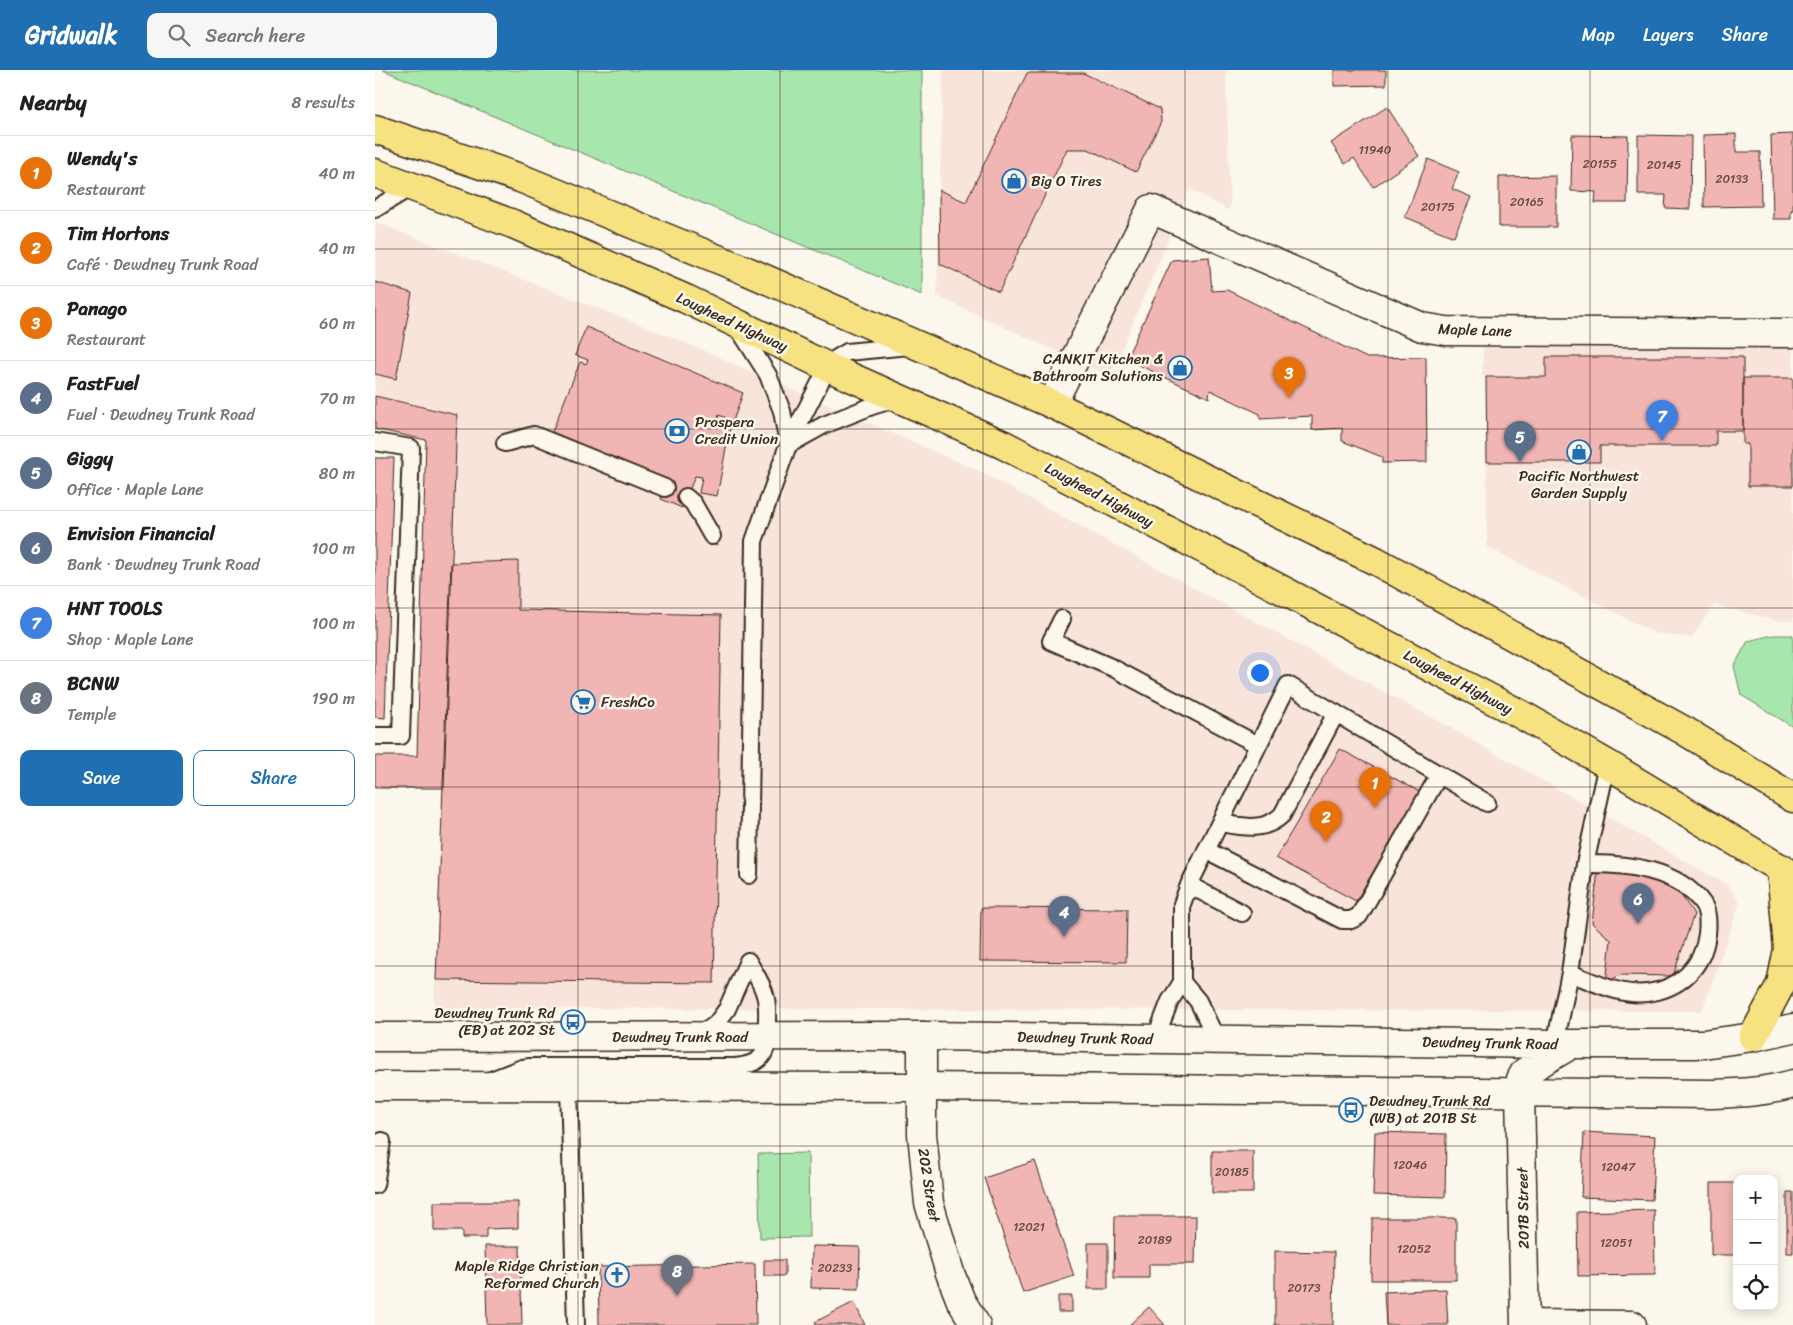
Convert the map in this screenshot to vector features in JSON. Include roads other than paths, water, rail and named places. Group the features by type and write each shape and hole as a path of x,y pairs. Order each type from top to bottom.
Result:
{"highway":[{"path":"375,129 521,178 747,271 914,346 1052,404 1385,565 1685,731 1793,798"},
{"name":"Lougheed Highway","path":"375,173 513,224 687,300 828,367 1004,445 1520,714 1787,872"},
{"path":"1753,1037 1781,984 1788,949 1787,872"}],"main road":[{"name":"Maple Lane","path":"1052,404 1151,209 1422,327 1446,331 1793,333"},
{"name":"Dewdney Trunk Road","path":"375,1037 921,1036 1703,1044 1753,1037 1793,1028"},
{"name":"202 Street","path":"921,1036 921,1134 929,1203 950,1273 961,1301 976,1325"},
{"path":"1520,1092 1521,1079 1525,1072 1564,1044"},
{"path":"375,1086 921,1087 1712,1094 1753,1092 1793,1084"},
{"name":"201B Street","path":"1520,1092 1525,1324"},
{"path":"1525,1324 1632,1325"}],"lane":[{"path":"375,209 411,187"},
{"path":"735,323 768,375 782,411 788,444"},
{"path":"749,875 754,540 788,444 828,367 847,352 914,346"},
{"path":"788,444 824,425 872,406 899,398"},
{"path":"505,443 534,435 665,488"},
{"path":"375,442 411,448 401,736 375,736"},
{"path":"687,497 693,503 712,536"},
{"path":"1062,619 1051,642 1113,668 1258,745"},
{"path":"1155,1039 1170,1001 1181,982 1182,904 1189,884 1287,684 1487,803"},
{"path":"1220,823 1250,828 1267,826 1282,815 1335,713"},
{"path":"1564,1044 1570,973 1585,864 1607,764"},
{"path":"1206,850 1342,920 1351,920 1359,916 1439,775"},
{"path":"1570,973 1619,991 1645,993 1665,989 1684,978 1698,964 1706,944 1708,925 1705,906 1688,888 1645,868 1623,864 1585,864"},
{"path":"1189,884 1243,913"},
{"path":"475,1086 522,1068 530,1067 743,1066 752,1064 760,1059 766,1050 766,995 748,961 727,1009 716,1024 699,1036"},
{"path":"1181,982 1198,1001 1217,1040"},
{"path":"569,1086 576,1325"},
{"path":"375,1186 382,1141"}],"place":[{"name":"Big O Tires","path":"1014,181"},
{"name":"CANKIT Kitchen & Bathroom Solutions","path":"1180,368"},
{"name":"Panago","path":"1289,398"},
{"name":"Prospera Credit Union","path":"677,431"},
{"name":"HNT TOOLS","path":"1662,441"},
{"name":"Pacific Northwest Garden Supply","path":"1579,452"},
{"name":"Giggy","path":"1520,462"},
{"name":"FreshCo","path":"583,702"},
{"name":"Wendy's","path":"1375,808"},
{"name":"Tim Hortons","path":"1326,842"},
{"name":"Envision Financial","path":"1638,924"},
{"name":"FastFuel","path":"1064,937"},
{"name":"Dewdney Trunk Rd (EB) at 202 St","path":"573,1022"},
{"name":"Dewdney Trunk Rd (WB) at 201B St","path":"1351,1110"},
{"name":"Maple Ridge Christian Reformed Church","path":"617,1275"},
{"name":"BCNW","path":"677,1296"}]}
